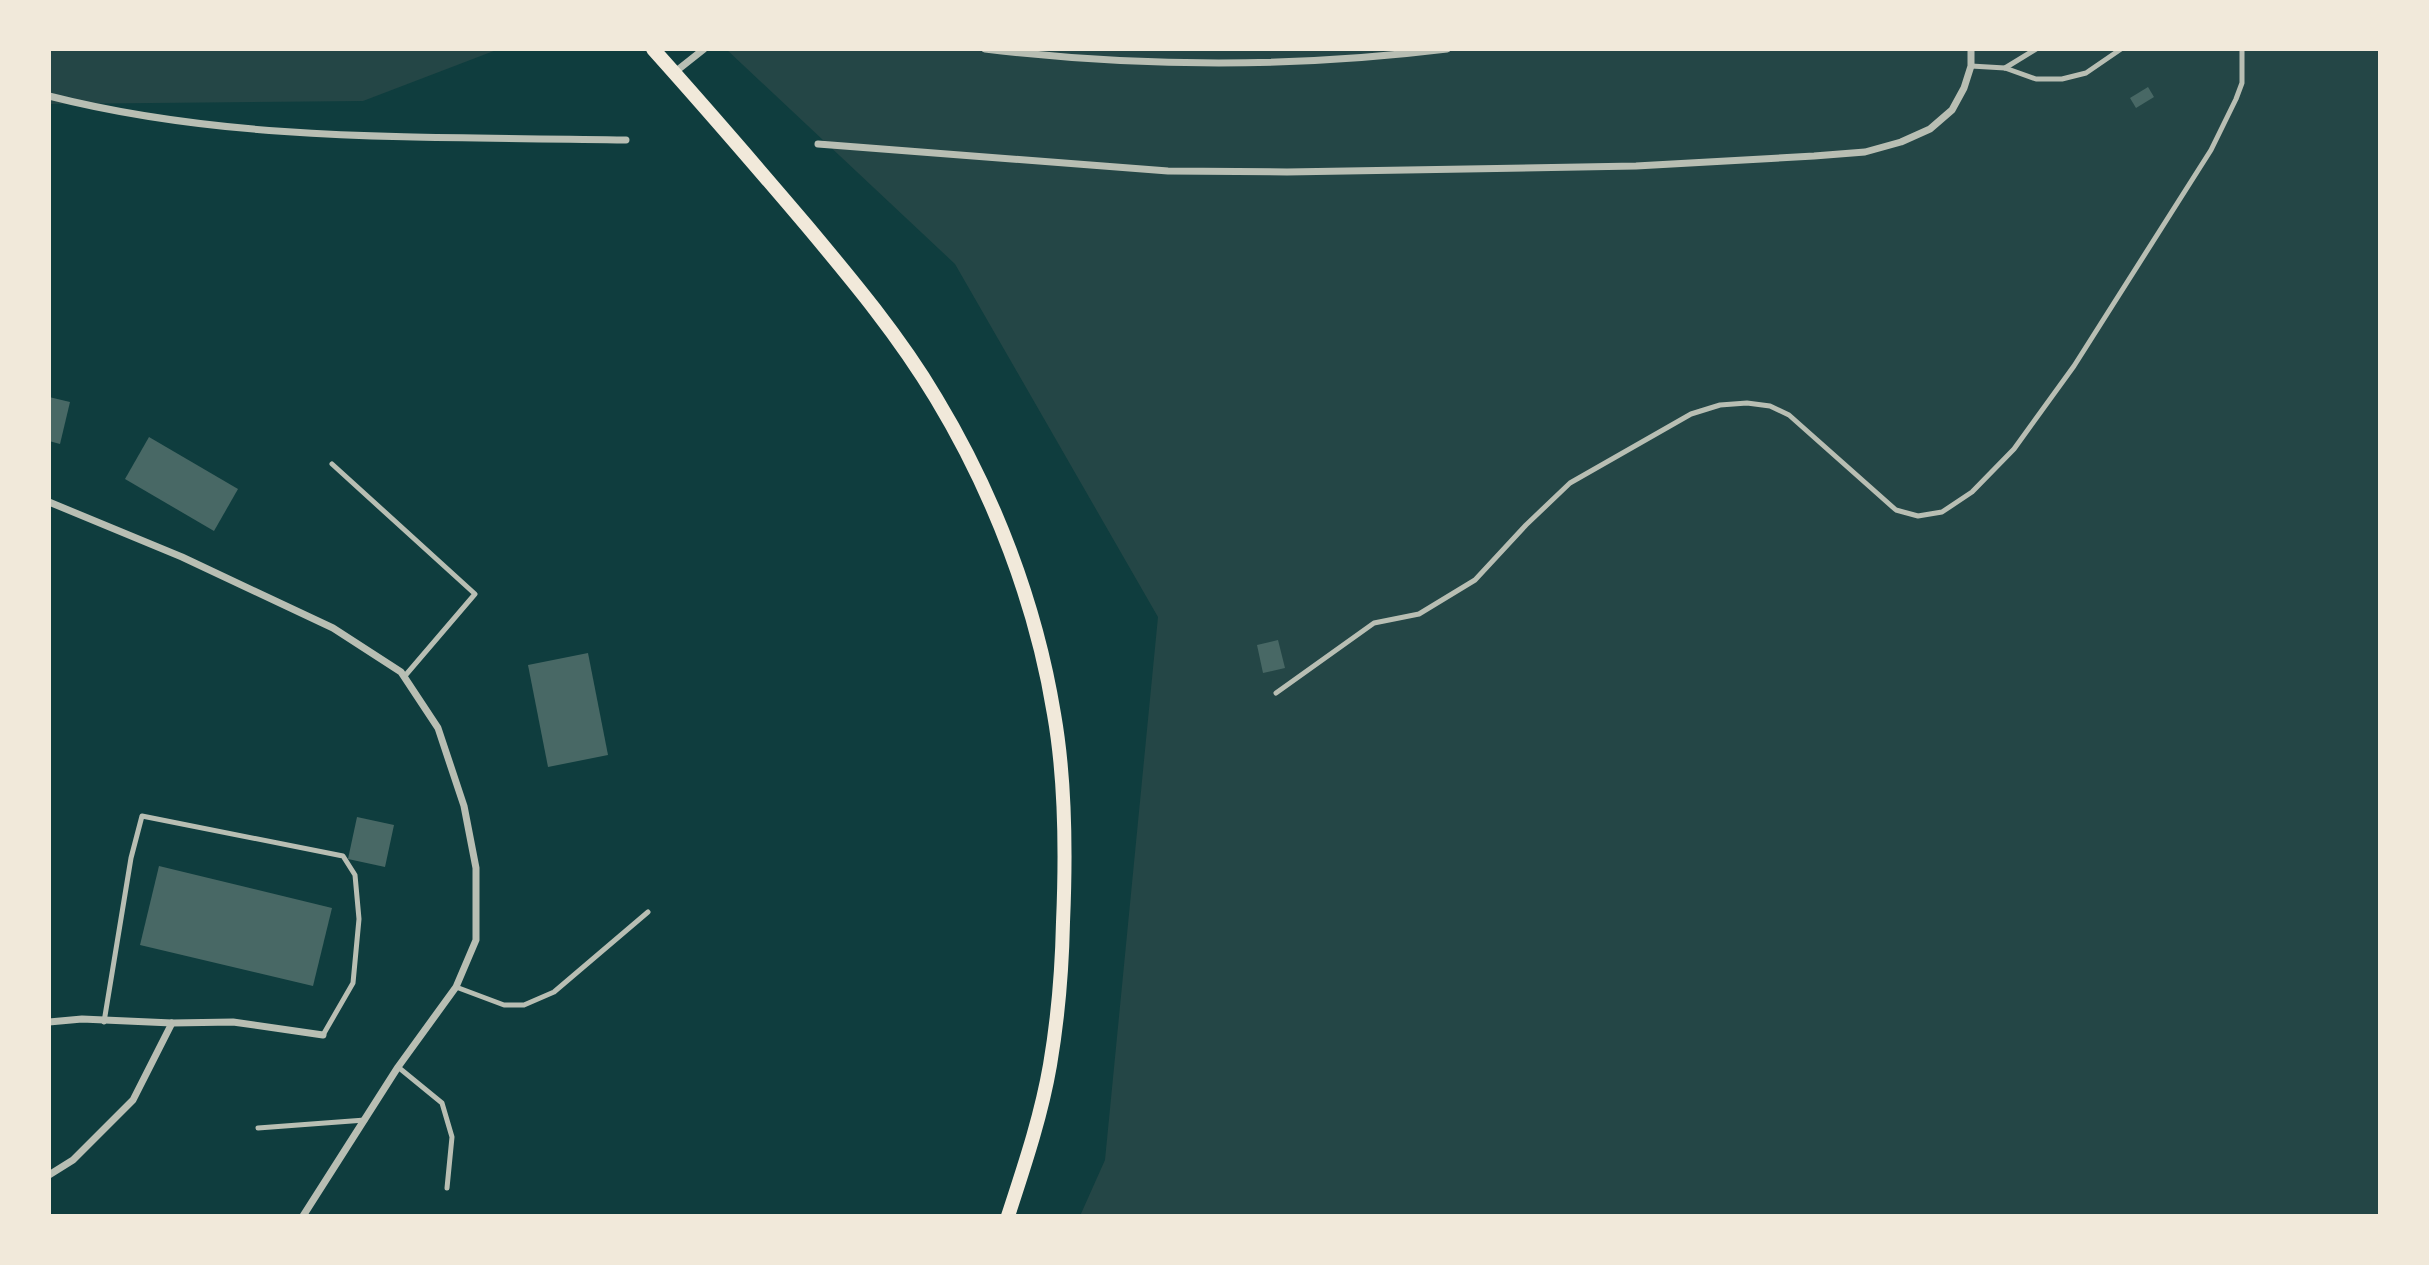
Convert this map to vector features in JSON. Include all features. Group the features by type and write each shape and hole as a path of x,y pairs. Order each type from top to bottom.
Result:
{"main road":[{"path":"653,49 751,160 873,307 937,399 993,509 1034,626 1055,717 1063,802 1065,889 1061,978 1050,1066 1029,1152 1008,1216"}],"street":[{"path":"674,73 704,49"},
{"path":"985,49 1097,60 1228,63 1310,61 1447,49"},
{"path":"818,144 1168,171 1287,172 1636,166 1865,152 1901,142 1930,129 1952,110 1964,88 1971,66 1971,49"},
{"path":"49,96 87,106 256,130 626,140"},
{"path":"49,502 182,557 333,628 401,672 438,729 464,806 476,868 476,940 456,987 398,1067 303,1216"},
{"path":"49,1022 82,1019 104,1022 233,1022 323,1035"},
{"path":"49,1175 73,1160 133,1100 172,1023"}],"lane":[{"path":"2005,68 2036,49"},
{"path":"1971,66 2005,68 2036,79 2062,79 2086,73 2121,49"},
{"path":"1276,693 1374,623 1419,614 1475,580 1570,483 1691,414 1720,405 1747,403 1770,406 1789,415 1896,510 1918,516 1942,512 1972,492 2014,449 2074,366 2211,149 2242,83 2242,49"},
{"path":"332,464 475,594 404,677"},
{"path":"104,1022 131,858 142,816 343,856 355,875 359,919 353,983 323,1035"},
{"path":"456,987 504,1005 524,1005 554,992 648,912"},
{"path":"398,1067 443,1103 452,1137 447,1188"},
{"path":"258,1128 365,1120"}],"shaded area":[{"path":"49,49 499,49 363,101 49,104"},
{"path":"726,49 2380,49 2380,1216 1080,1216 1105,1160 1158,617 955,264"}],"building":[{"path":"2148,87 2154,97 2136,108 2130,98"},
{"path":"49,397 70,402 60,444 49,441"},
{"path":"149,437 238,489 214,531 125,479"},
{"path":"1278,640 1285,668 1263,673 1257,645"},
{"path":"588,653 608,755 548,767 528,665"},
{"path":"357,817 394,825 385,867 348,859"},
{"path":"159,866 332,908 313,986 140,945"}]}
